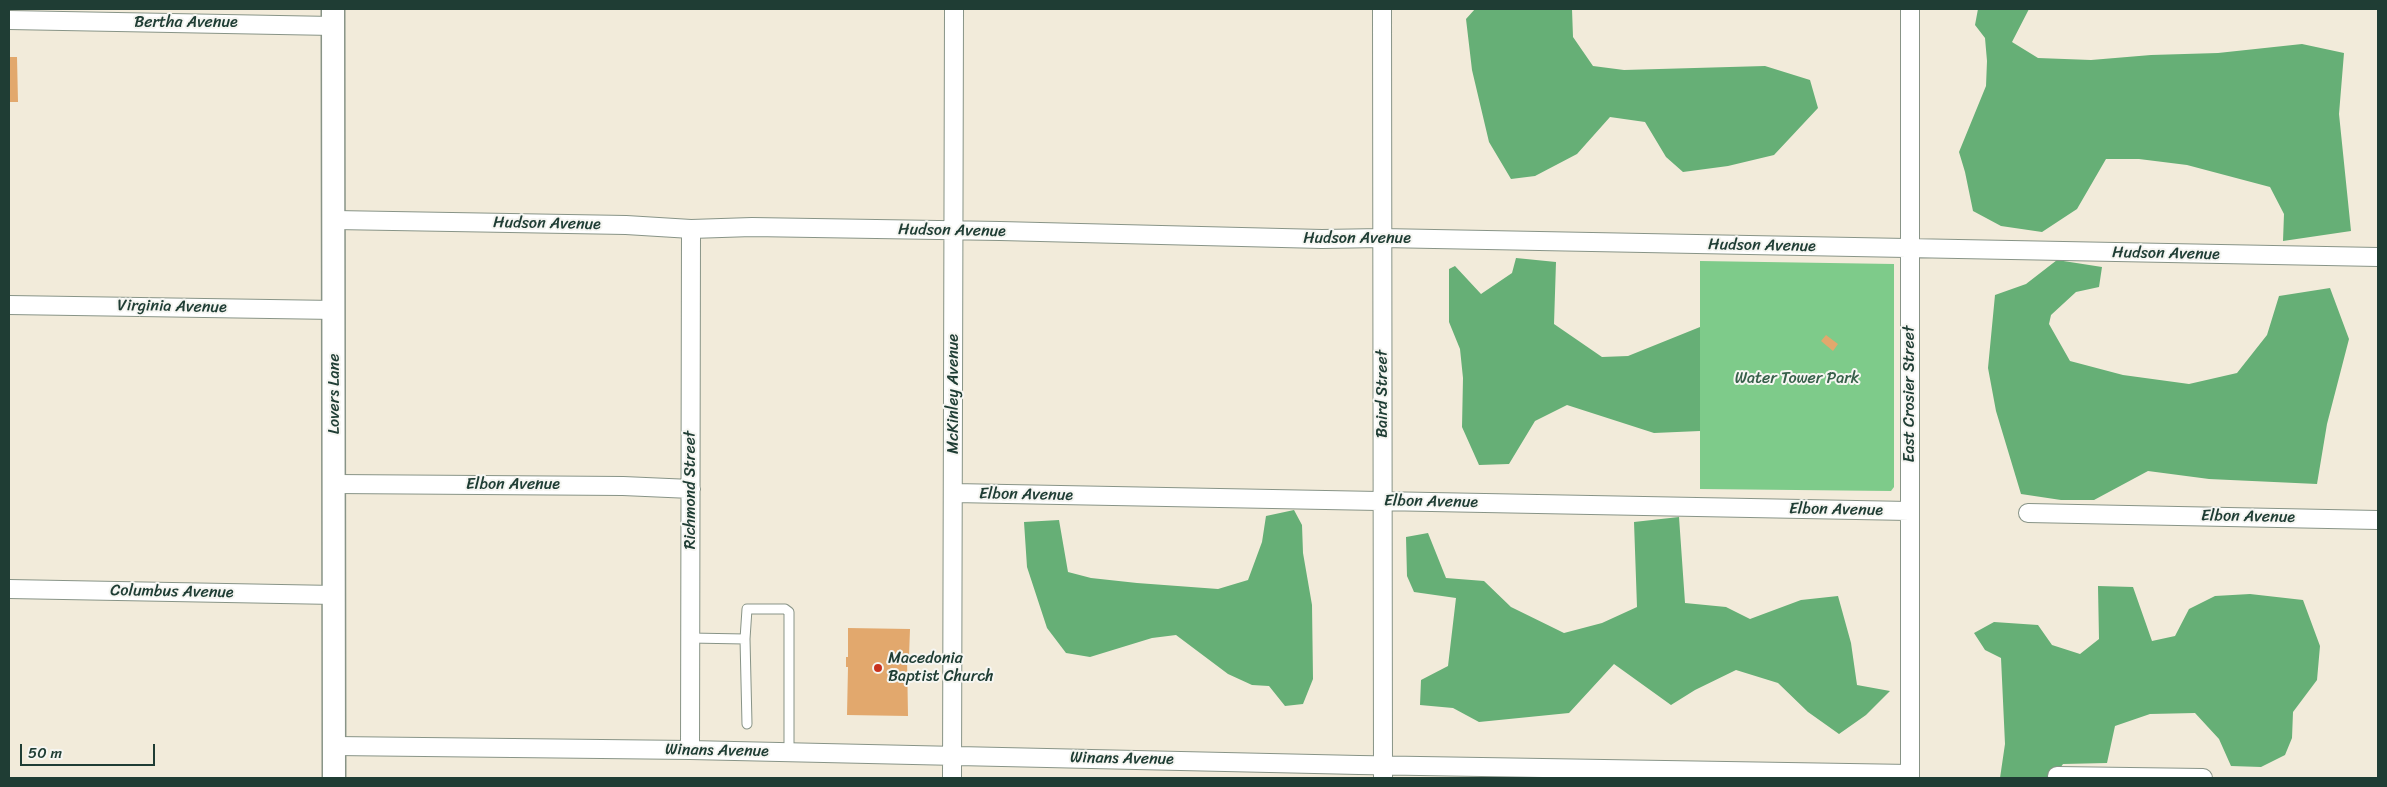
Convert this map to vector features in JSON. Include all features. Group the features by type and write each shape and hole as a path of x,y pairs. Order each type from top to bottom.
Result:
{"street":[{"name":"McKinley Avenue","path":"952,778 954,9"},
{"name":"Baird Street","path":"1382,9 1383,772"},
{"name":"East Crosier Street","path":"1910,9 1910,776"},
{"name":"Bertha Avenue","path":"9,20 333,17"},
{"name":"Lovers Lane","path":"333,17 335,220 334,778"},
{"name":"Hudson Avenue","path":"335,220 626,225 691,230 752,227 954,230 1312,239 1382,238 2378,257"},
{"name":"Richmond Street","path":"690,750 691,230"},
{"name":"Virginia Avenue","path":"9,305 335,310"},
{"name":"Elbon Avenue","path":"335,484 691,489"},
{"name":"Elbon Avenue","path":"954,493 1909,511"},
{"name":"Elbon Avenue","path":"2028,513 2378,520"},
{"name":"Columbus Avenue","path":"9,589 335,595"},
{"name":"Winans Avenue","path":"334,746 952,755 1383,772 1910,776"},
{"path":"2057,776 2203,778"}],"lane":[{"path":"747,724 745,639 747,609 785,609 789,612 789,752"},
{"path":"690,638 745,639"}],"green space":[{"path":"1475,9 1572,9 1573,37 1593,66 1624,70 1765,66 1810,80 1818,108 1774,155 1728,166 1683,172 1666,157 1645,122 1610,117 1577,154 1535,176 1511,179 1489,142 1472,70 1466,19"},
{"path":"1978,9 2029,9 2012,42 2038,58 2091,60 2151,55 2218,53 2302,44 2344,53 2339,114 2351,231 2283,241 2284,214 2270,187 2187,165 2139,159 2106,159 2077,209 2042,232 2001,226 1973,211 1959,152 1986,86 1987,61 1985,38 1975,25"},
{"path":"1516,258 1556,262 1554,324 1602,357 1628,356 1700,327 1700,431 1654,433 1567,405 1535,421 1509,464 1479,465 1462,427 1463,378 1460,349 1449,322 1449,269 1455,266 1481,294 1512,273"},
{"path":"2057,260 2102,267 2099,287 2076,292 2051,315 2049,324 2070,361 2123,375 2189,384 2237,373 2267,335 2279,296 2330,288 2349,339 2327,424 2317,484 2209,479 2148,471 2094,500 2061,500 2021,494 1996,411 1988,368 1995,295 2026,284"},
{"name":"Water Tower Park","path":"1700,261 1894,264 1894,487 1891,491 1700,489"},
{"path":"1294,510 1302,525 1303,553 1312,605 1313,679 1303,704 1285,706 1269,686 1252,685 1228,674 1176,635 1152,638 1090,657 1066,653 1047,628 1027,567 1024,522 1059,520 1068,572 1091,578 1218,589 1248,580 1262,542 1266,516"},
{"path":"1679,517 1685,603 1726,607 1750,619 1801,600 1838,596 1851,643 1857,685 1890,691 1866,715 1839,734 1808,712 1778,683 1736,670 1695,690 1671,705 1614,664 1569,713 1479,722 1453,708 1420,705 1421,680 1448,666 1456,598 1414,592 1407,576 1406,537 1428,533 1446,578 1484,581 1511,607 1564,633 1602,623 1637,607 1634,522"},
{"path":"2098,586 2133,587 2152,641 2175,636 2189,609 2215,596 2250,594 2303,600 2320,646 2317,680 2293,712 2292,738 2285,755 2261,767 2231,766 2219,739 2195,713 2150,714 2115,726 2107,763 2063,764 2053,778 2000,778 2005,744 2001,658 1985,650 1974,633 1994,622 2038,625 2052,645 2080,654 2099,639"}],"building":[{"path":"9,57 17,57 18,102 9,102"},
{"path":"1826,335 1838,344 1833,351 1821,341"},
{"path":"848,628 910,629 909,657 907,657 908,716 847,715 848,667 846,667 846,657 848,657"}],"place":[{"name":"Macedonia Baptist Church","path":"878,668"}]}
